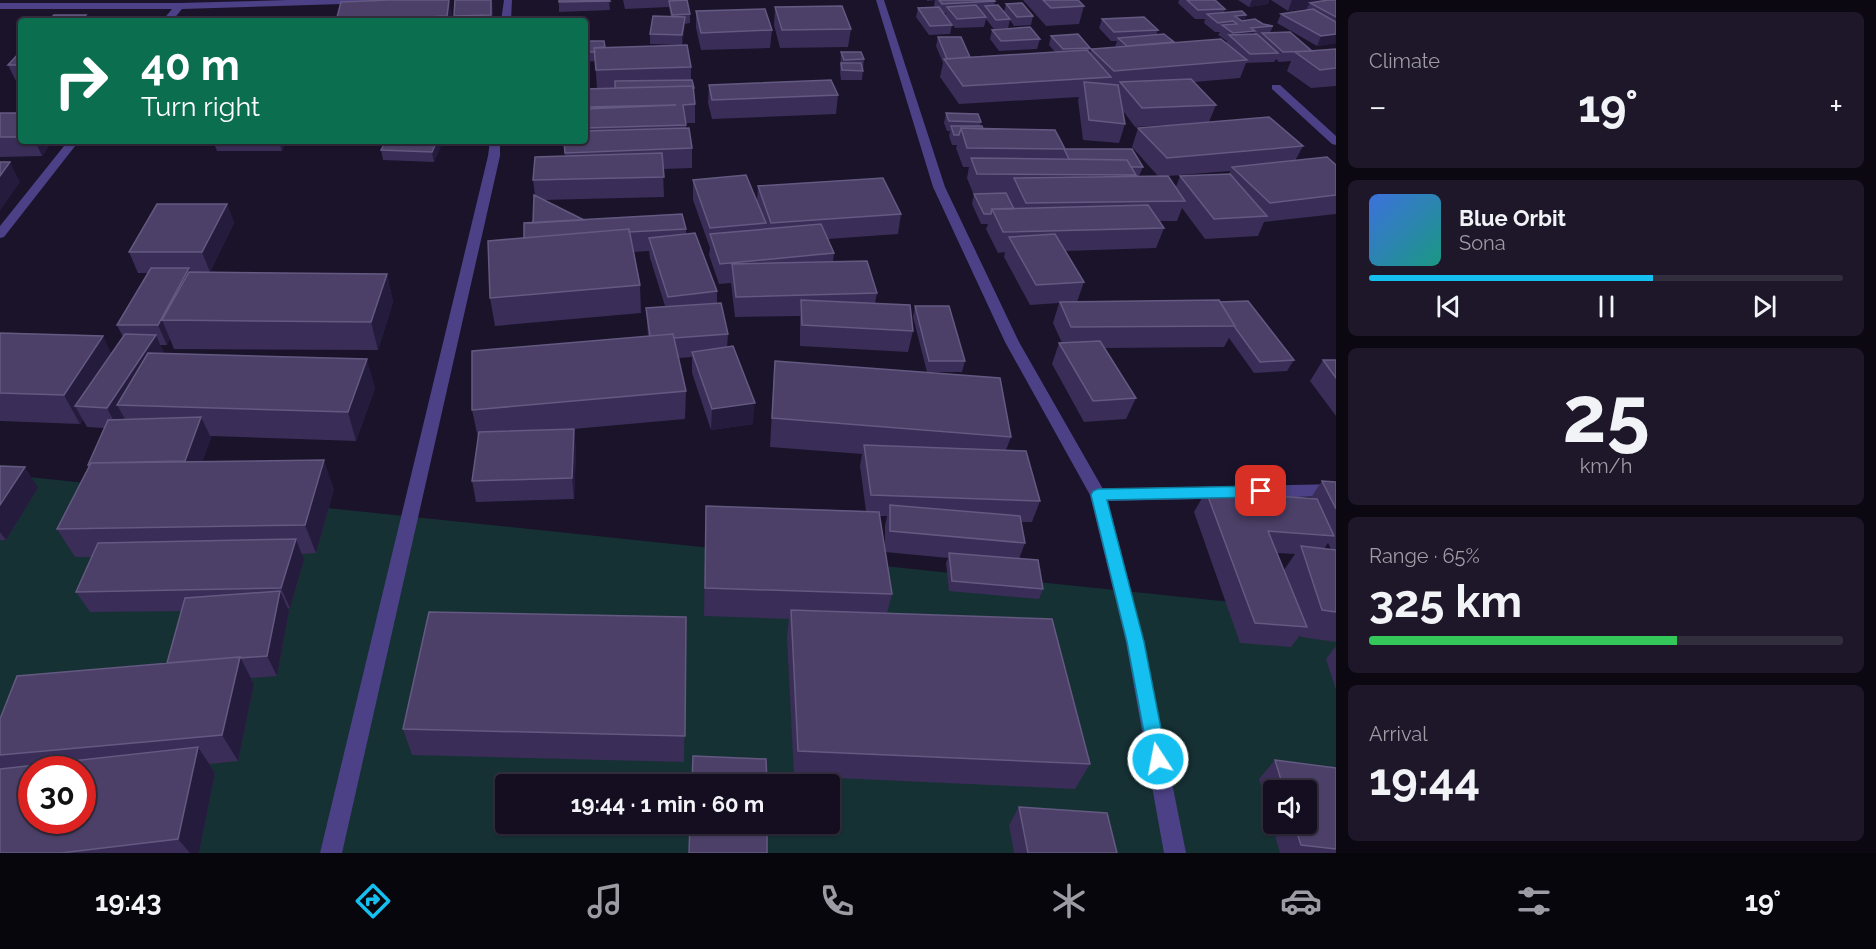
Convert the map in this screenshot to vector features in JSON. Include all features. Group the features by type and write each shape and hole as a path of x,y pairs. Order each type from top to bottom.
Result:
{"street":[{"path":"0,6 17,3 179,6 374,0"},
{"path":"506,18 508,0"},
{"path":"880,0 939,187 1012,342 1098,495 1135,642 1175,853"},
{"path":"169,18 179,6"},
{"path":"1276,87 1336,142"},
{"path":"0,234 72,144"},
{"path":"331,853 494,156 495,144"},
{"path":"1098,495 1336,490"}],"green space":[{"path":"0,474 1336,613 1336,853 0,853"}],"building":[{"path":"449,0 447,16 403,18 337,18 341,2"},
{"path":"455,0 491,0 491,15 454,16"},
{"path":"559,0 609,0 610,1 559,2"},
{"path":"687,0 690,14 672,15 669,1"},
{"path":"939,0 994,0 995,1 942,4"},
{"path":"1043,0 1078,0 1084,6 1051,8"},
{"path":"1187,0 1215,0 1225,9 1198,10"},
{"path":"1336,0 1336,17 1310,3"},
{"path":"1022,3 1033,16 1017,17 1006,4"},
{"path":"976,5 986,17 957,19 947,7"},
{"path":"998,5 1010,19 996,20 985,6"},
{"path":"842,6 851,29 782,30 775,7"},
{"path":"939,7 952,25 930,26 918,8"},
{"path":"765,9 772,30 701,33 696,11"},
{"path":"1313,9 1336,22 1336,34 1321,36 1281,14"},
{"path":"1242,11 1246,15 1235,16 1242,21 1255,19 1273,26 1251,28 1255,31 1233,33 1222,25 1237,24 1233,21 1218,23 1207,14"},
{"path":"54,15 86,15 84,18 51,18"},
{"path":"653,16 685,17 682,35 650,34"},
{"path":"1144,17 1158,30 1114,32 1102,19"},
{"path":"1030,27 1040,39 1001,41 992,30"},
{"path":"1290,32 1312,51 1283,52 1262,33"},
{"path":"1078,34 1090,48 1063,49 1051,36"},
{"path":"1164,34 1174,42 1127,46 1118,38"},
{"path":"1257,34 1278,53 1250,54 1229,35"},
{"path":"938,37 961,37 970,57 947,59"},
{"path":"1221,39 1247,60 1114,71 1091,49"},
{"path":"588,41 604,41 605,47 594,48 595,52 588,52"},
{"path":"687,45 691,67 596,70 594,48"},
{"path":"1336,49 1336,68 1320,70 1295,52"},
{"path":"1087,50 1111,77 963,86 944,59"},
{"path":"841,52 861,52 864,59 844,60"},
{"path":"18,54 18,65 8,65"},
{"path":"841,63 861,63 863,71 842,70"},
{"path":"1191,79 1216,105 1142,108 1120,82"},
{"path":"692,80 694,88 693,86 615,88 615,81"},
{"path":"831,80 838,95 712,100 709,85"},
{"path":"1084,82 1118,85 1125,124 1089,120"},
{"path":"693,86 695,104 683,105 686,125 588,128 588,109 676,105 588,107 588,89"},
{"path":"0,113 18,113 18,137 0,137"},
{"path":"946,113 978,114 981,122 949,121"},
{"path":"1269,117 1303,146 1167,158 1138,128"},
{"path":"951,126 982,126 983,129 961,128 959,135 954,135"},
{"path":"689,128 692,148 565,153 564,144 588,144 588,131"},
{"path":"961,128 1055,130 1065,149 967,148"},
{"path":"384,144 436,144 432,152 381,150"},
{"path":"1064,149 1132,149 1143,167 1131,167 1127,160 1069,159"},
{"path":"662,153 664,177 533,180 535,157"},
{"path":"1327,157 1336,165 1336,195 1270,203 1232,167"},
{"path":"971,158 1127,160 1136,175 977,174"},
{"path":"0,162 10,162 0,176"},
{"path":"1230,174 1267,216 1214,219 1180,176"},
{"path":"746,175 766,223 710,228 693,180"},
{"path":"1168,176 1185,201 1026,203 1014,178"},
{"path":"883,178 901,214 771,223 758,186"},
{"path":"1006,193 1014,209 992,209 991,214 984,214 974,194"},
{"path":"534,195 584,220 533,223"},
{"path":"157,204 227,204 202,252 129,252"},
{"path":"1148,205 1164,228 1003,232 992,209"},
{"path":"682,214 686,229 629,232 629,229 524,238 524,223"},
{"path":"821,224 834,253 720,264 710,234"},
{"path":"629,229 640,285 490,298 488,241"},
{"path":"695,233 717,291 668,297 649,238"},
{"path":"1055,234 1084,282 1036,285 1009,237"},
{"path":"867,261 877,293 736,297 732,264"},
{"path":"151,268 189,268 158,325 117,325"},
{"path":"189,272 387,274 371,322 162,320"},
{"path":"801,300 910,305 913,331 802,325"},
{"path":"1219,300 1235,326 1071,327 1060,302"},
{"path":"1248,301 1294,360 1260,362 1220,302"},
{"path":"721,303 728,334 674,338 673,334 650,336 646,308"},
{"path":"915,306 949,306 965,361 929,361"},
{"path":"0,333 103,336 64,395 0,393"},
{"path":"125,334 156,335 107,408 75,406"},
{"path":"673,334 686,391 472,410 472,351"},
{"path":"1100,341 1136,398 1093,401 1059,343"},
{"path":"733,346 755,403 712,409 692,352"},
{"path":"148,353 367,359 348,412 117,405"},
{"path":"1323,360 1336,360 1336,378"},
{"path":"775,361 1000,378 1011,437 772,418"},
{"path":"201,417 185,461 91,463 88,465 108,420"},
{"path":"574,429 572,478 472,481 479,432"},
{"path":"864,445 1026,451 1040,501 871,495"},
{"path":"324,460 305,525 57,529 91,463"},
{"path":"0,466 25,467 0,505"},
{"path":"1322,481 1336,482 1336,509"},
{"path":"1206,491 1317,499 1334,536 1268,531 1307,627 1255,623"},
{"path":"890,505 1020,516 1025,543 890,531"},
{"path":"706,506 879,512 892,594 705,588"},
{"path":"296,539 281,588 76,592 98,543"},
{"path":"1301,546 1336,550 1336,612 1322,610"},
{"path":"949,553 1038,560 1043,589 952,581"},
{"path":"280,591 267,656 167,663 185,598"},
{"path":"791,610 1052,619 1090,764 798,751"},
{"path":"429,612 686,617 685,736 403,729"},
{"path":"240,657 222,735 0,755 0,719 17,676"},
{"path":"198,747 178,839 61,853 0,853 0,769 18,767 18,834 96,834 96,758"},
{"path":"693,756 766,759 767,774 692,774"},
{"path":"1275,760 1336,768 1336,849 1301,845 1297,834 1317,834 1317,780 1281,780"},
{"path":"1019,807 1107,813 1117,853 1028,853"},
{"path":"690,834 767,834 767,853 689,853"}],"route":[{"path":"1158,759 1135,642 1098,495 1261,491"}]}
